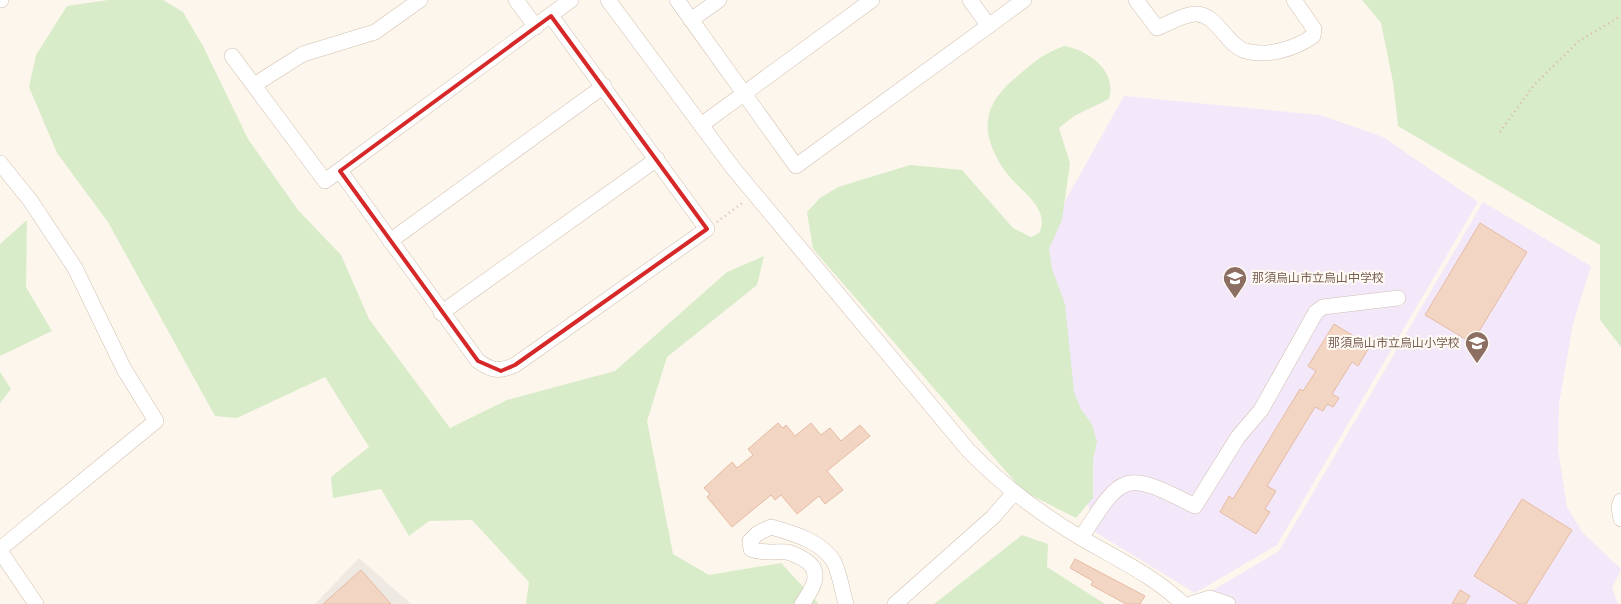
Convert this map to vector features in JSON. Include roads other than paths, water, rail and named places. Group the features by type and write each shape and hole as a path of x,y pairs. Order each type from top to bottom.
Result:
{"street":[{"path":"254,85 302,54 375,32 420,0"},
{"path":"516,0 536,27"},
{"path":"232,56 324,181 572,0"},
{"path":"608,0 754,194 968,450 1013,494 1081,538 1153,580 1183,604"},
{"path":"676,0 796,166 1024,0"},
{"path":"691,20 719,0"},
{"path":"701,125 872,0"},
{"path":"970,0 989,26"},
{"path":"1136,0 1157,28 1194,14 1209,18 1242,50 1264,53 1299,46 1313,36 1314,29 1294,0"},
{"path":"340,171 441,313 478,361 488,368 501,371 515,365 707,229 551,16"},
{"path":"390,241 604,86"},
{"path":"441,313 657,159"},
{"path":"0,163 30,200 75,268 124,368 156,421 0,550 36,604"},
{"path":"1081,538 1105,501 1115,490 1128,482 1139,481 1153,484 1195,506 1238,437 1260,410 1316,312 1323,307 1398,298"},
{"path":"895,604 993,516 1013,494"},
{"path":"1621,501 1619,507 1621,519"},
{"path":"802,604 815,583 816,574 810,563 789,552 758,552 752,549 750,541 758,533 771,527 797,535 816,544 834,562 846,604"},
{"path":"1191,604 1210,598 1228,604"}],"place":[{"name":"那須烏山市立烏山中学校","path":"1235,299"},
{"name":"那須烏山市立烏山小学校","path":"1477,364"}]}
